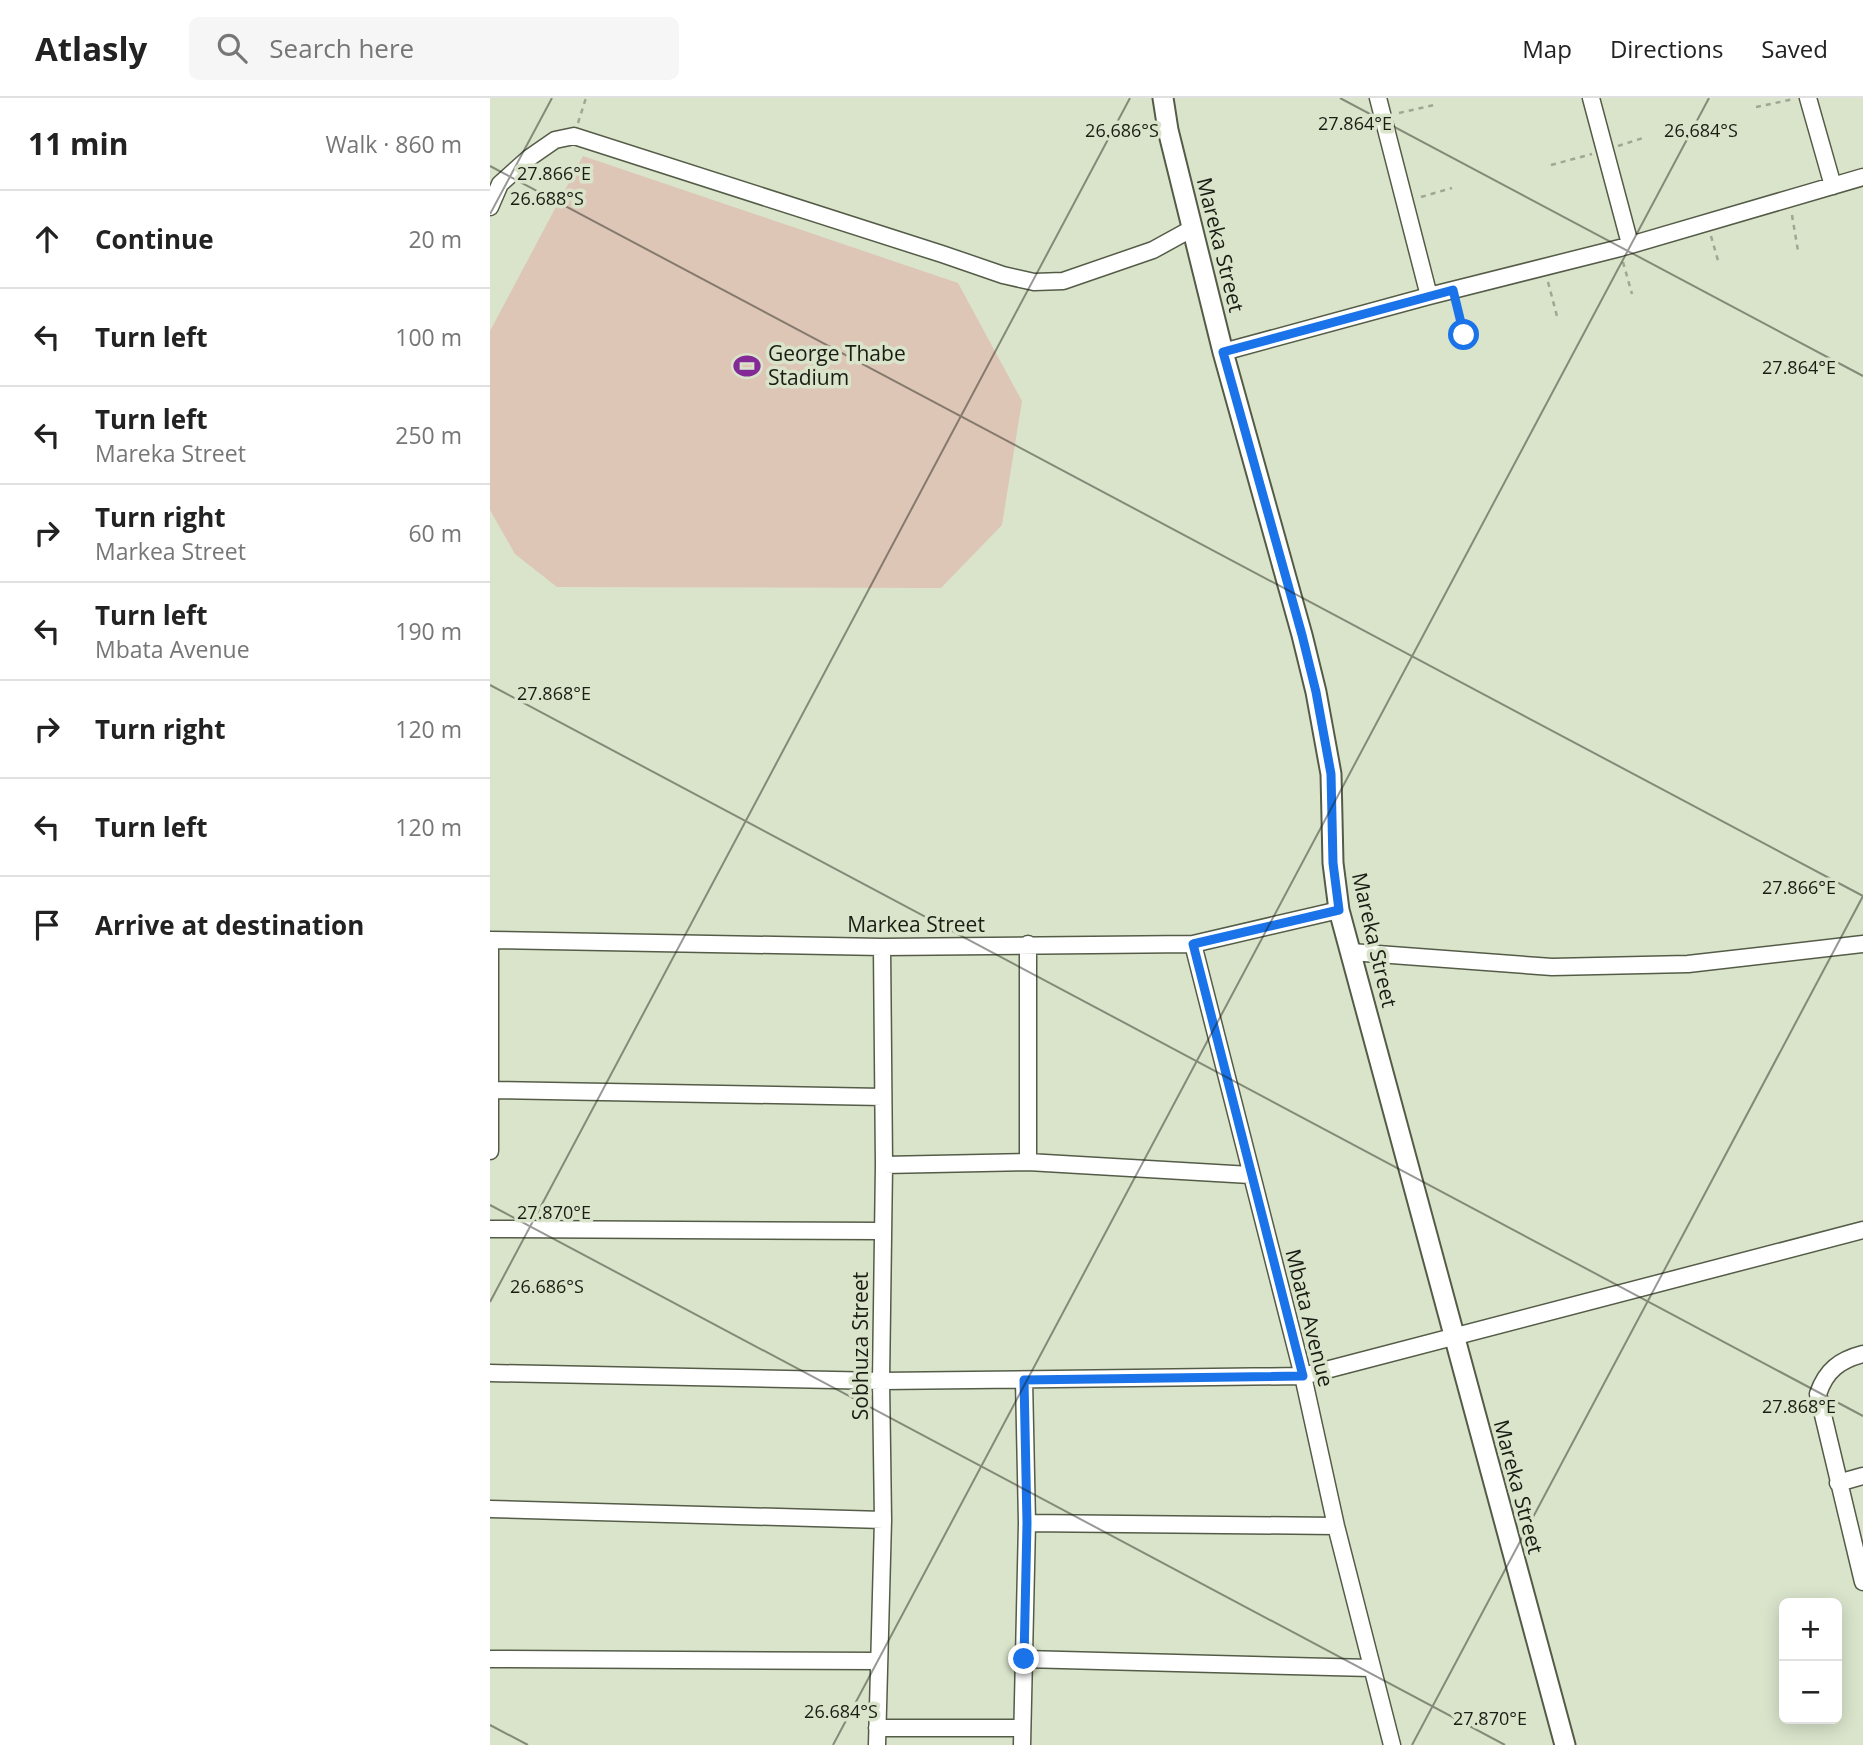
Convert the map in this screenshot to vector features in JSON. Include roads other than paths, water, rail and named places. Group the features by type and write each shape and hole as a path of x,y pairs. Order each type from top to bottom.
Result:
{"main road":[{"name":"Mareka Street","path":"1163,98 1168,130 1223,352 1316,692 1331,774 1333,863 1339,910 1564,1745"}],"street":[{"path":"1378,98 1429,296"},
{"path":"1591,98 1625,246"},
{"path":"1808,98 1833,186"},
{"path":"490,207 500,184 529,158 555,140 574,136 1003,275 1034,282 1063,281 1153,250 1193,228"},
{"path":"1223,352 1429,296 1545,268 1863,177"},
{"name":"Markea Street","path":"490,940 882,947 1193,944 1339,910"},
{"path":"1028,944 1028,1162"},
{"name":"Mbata Avenue","path":"1193,944 1303,1376 1336,1526 1392,1745"},
{"path":"1350,952 1552,967 1688,964 1863,944"},
{"path":"490,946 490,1151"},
{"name":"Sobhuza Street","path":"877,1737 883,1520 882,947"},
{"path":"491,1090 883,1097"},
{"path":"884,1165 1028,1162 1250,1175"},
{"path":"490,1229 882,1231"},
{"path":"490,1373 881,1381 1303,1376 1863,1230"},
{"path":"1863,1354 1846,1359 1833,1367 1825,1376 1818,1394 1863,1582"},
{"path":"1022,1745 1027,1523 1024,1380"},
{"path":"1838,1483 1863,1476"},
{"path":"490,1509 883,1520"},
{"path":"1027,1523 1336,1526"},
{"path":"490,1659 878,1661"},
{"path":"1024,1659 1371,1668"},
{"path":"877,1737 1022,1728"}],"place":[{"name":"George Thabe Stadium","path":"747,366"}]}
